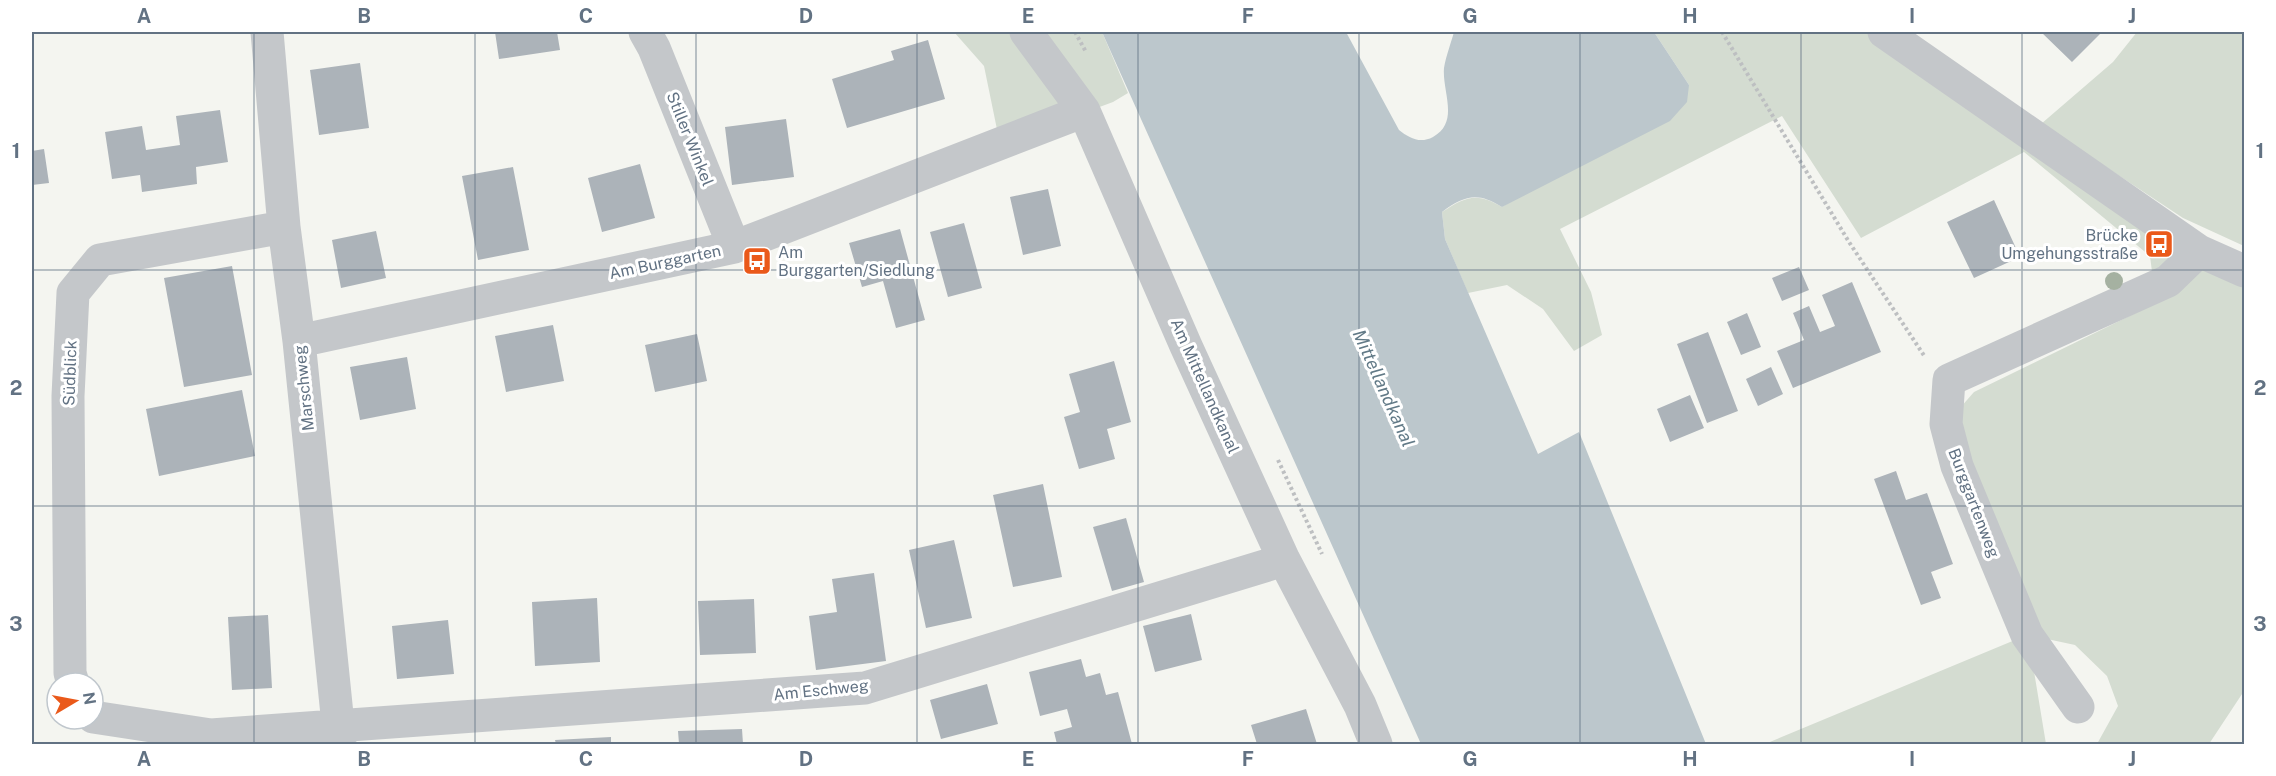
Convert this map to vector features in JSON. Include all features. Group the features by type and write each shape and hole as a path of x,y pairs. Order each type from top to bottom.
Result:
{"street":[{"name":"Marschweg","path":"267,32 284,227 299,341 340,736"},
{"name":"Stiller Winkel","path":"645,32 654,48 734,247"},
{"name":"Am Mittellandkanal","path":"1026,32 1084,111 1186,346 1284,560 1360,705 1376,744"},
{"path":"1884,32 2199,251 2244,271"},
{"name":"Am Burggarten","path":"299,341 734,247 1084,111"},
{"name":"Südblick","path":"70,671 68,396 73,292 100,260 284,227"},
{"path":"1949,380 2168,281 2199,251"},
{"name":"Burggartenweg","path":"1949,380 1946,424 1957,466 2027,635 2078,707"},
{"name":"Am Eschweg","path":"340,736 865,688 1284,560"},
{"path":"105,719 211,735 340,736"}],"path":[{"path":"1722,32 1849,242 1927,359 1949,380"}],"shaded area":[{"path":"954,32 1102,32 1128,93 1113,102 1000,144 984,66"},
{"path":"1654,32 1870,32 2244,286 2244,691 2209,744 2097,744 2118,706 2107,676 2075,645 2028,635 2046,744 1765,744 2027,635 1946,424 1974,392 2156,303 2150,256 2024,152 1861,238 1782,116 1560,229 1591,292 1602,335 1574,351 1543,309 1507,285 1468,293 1445,239 1442,212 1458,202 1472,198 1485,199 1502,207 1689,85"},
{"path":"2137,32 2244,32 2244,246 2183,218 2041,124 2113,62"}],"water":[{"name":"Mittellandkanal","path":"1102,32 1346,32 1399,130 1411,138 1424,140 1441,131 1446,123 1448,106 1444,68 1454,32 1654,32 1689,85 1687,102 1670,121 1502,207 1486,199 1472,198 1458,202 1442,212 1445,239 1538,454 1579,432 1706,744 1421,744"}],"building":[{"path":"495,32 557,32 560,50 499,59"},
{"path":"2041,32 2102,32 2072,62"},
{"path":"928,40 945,99 847,128 832,79 894,60 891,51"},
{"path":"360,63 369,128 319,135 310,70"},
{"path":"220,110 228,162 196,167 197,184 142,192 140,175 112,179 105,132 142,126 146,150 180,145 176,116"},
{"path":"786,119 794,177 732,185 725,127"},
{"path":"44,149 49,183 32,185 32,151"},
{"path":"640,164 655,218 602,232 588,178"},
{"path":"513,167 529,250 478,260 462,176"},
{"path":"1048,189 1061,246 1023,255 1010,197"},
{"path":"1994,200 2020,257 1974,278 1947,222"},
{"path":"964,223 982,288 948,297 930,232"},
{"path":"900,229 925,320 896,328 883,281 862,287 849,243"},
{"path":"376,231 386,278 341,288 332,240"},
{"path":"232,266 252,375 184,387 164,278"},
{"path":"1799,267 1809,290 1782,301 1772,278"},
{"path":"1852,282 1881,352 1793,388 1777,351 1804,340 1793,313 1809,306 1820,332 1835,326 1822,295"},
{"path":"1747,313 1761,347 1741,355 1727,322"},
{"path":"553,325 564,381 506,392 495,336"},
{"path":"1708,332 1738,411 1707,423 1677,344"},
{"path":"697,334 707,381 655,392 645,345"},
{"path":"407,357 416,409 360,420 350,367"},
{"path":"1114,361 1131,422 1107,429 1115,459 1079,469 1064,417 1080,412 1069,374"},
{"path":"1771,367 1783,394 1758,406 1746,379"},
{"path":"242,390 255,456 159,476 146,409"},
{"path":"1690,395 1704,428 1670,442 1657,409"},
{"path":"1896,471 1906,500 1927,493 1953,564 1931,572 1941,598 1921,605 1874,479"},
{"path":"1043,484 1062,577 1013,587 993,495"},
{"path":"1126,518 1144,582 1112,591 1093,527"},
{"path":"954,540 972,618 926,628 909,550"},
{"path":"874,573 886,661 816,670 809,616 837,612 832,579"},
{"path":"597,598 600,662 535,666 532,602"},
{"path":"754,599 756,653 700,655 698,601"},
{"path":"1191,614 1202,660 1155,672 1143,626"},
{"path":"268,615 272,688 232,690 228,617"},
{"path":"448,620 454,674 397,679 392,626"},
{"path":"1081,659 1086,677 1100,673 1106,695 1118,692 1132,744 1057,744 1054,732 1072,727 1067,709 1040,716 1029,672"},
{"path":"987,684 998,724 941,739 930,700"},
{"path":"1306,709 1317,744 1257,744 1251,725"},
{"path":"742,729 743,744 679,744 678,731"},
{"path":"611,737 611,744 556,744 555,740"}],"place":[{"name":"Brücke Umgehungsstraße","path":"2159,244"},
{"name":"Am Burggarten/Siedlung","path":"757,261"}]}
